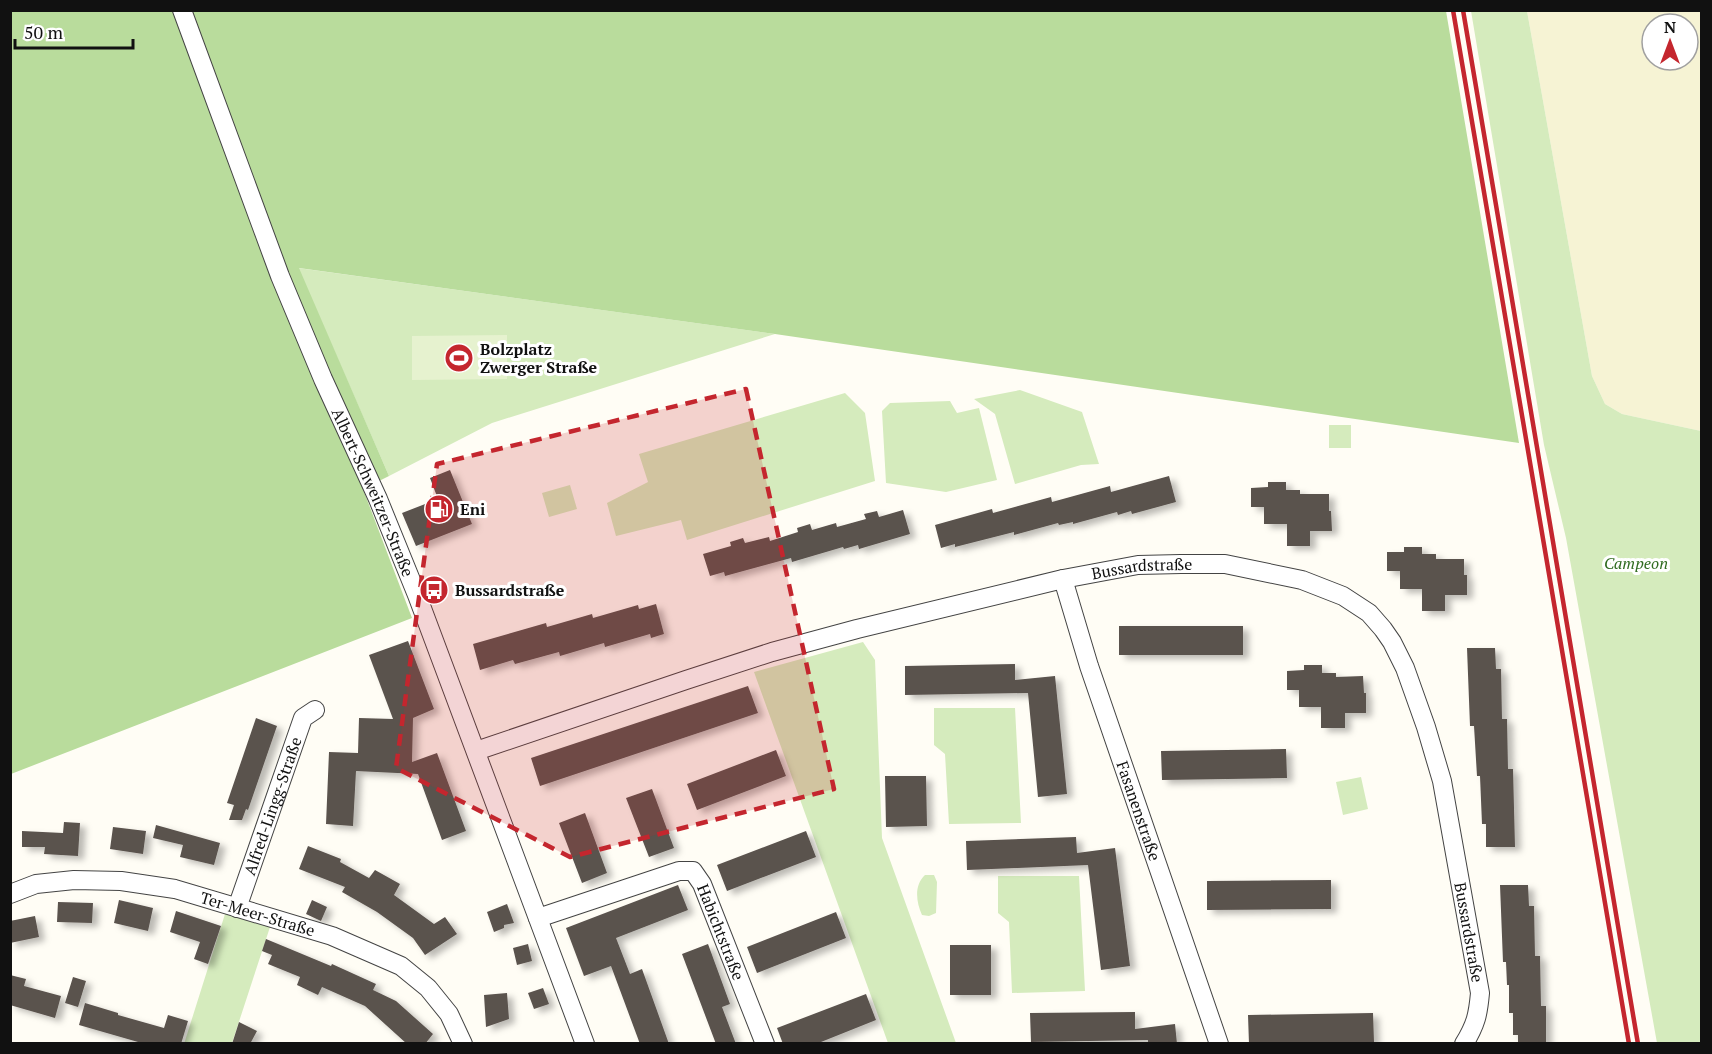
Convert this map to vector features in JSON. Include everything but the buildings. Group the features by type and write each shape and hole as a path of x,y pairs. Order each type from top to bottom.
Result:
{"street":[{"name":"Albert-Schweitzer-Straße","path":"182,10 280,276 323,379 378,499 417,595 585,1044"},
{"name":"Bussardstraße","path":"476,751 772,652 1063,579 1138,565 1225,564 1302,580 1342,597 1369,613 1383,629 1405,668 1426,727 1442,781 1480,993 1478,1015 1464,1044"},
{"name":"Fasanenstraße","path":"1063,579 1089,666 1220,1044"},
{"name":"Alfred-Lingg-Straße","path":"237,908 303,718 315,710"},
{"name":"Habichtstraße","path":"538,918 679,872 693,871 702,884 765,1044"},
{"name":"Ter-Meer-Straße","path":"10,894 36,884 74,880 121,881 175,889 332,936 401,966 428,988 449,1014 464,1044"}],"highlighted area":[{"path":"746,389 834,789 570,857 396,768 437,464"}],"shaded area":[{"path":"1527,11 1701,11 1701,431 1622,414 1605,404 1592,376"}],"green space":[{"path":"11,11 1446,11 1519,443 775,334 299,268 389,476 363,489 412,618 11,774"},
{"name":"Campeon","path":"1471,11 1527,11 1592,376 1605,404 1622,414 1701,431 1701,1043 1657,1043 1566,538 1544,445"},
{"path":"298,268 775,334 492,423 389,476"},
{"name":"Bolzplatz Zwerger Straße","path":"507,335 507,379 412,380 412,336"},
{"path":"1020,390 1082,412 1099,464 1081,465 1015,484 995,414 974,399"},
{"path":"845,393 865,413 875,481 687,540 681,520 616,536 607,503 648,482 639,454"},
{"path":"950,401 957,413 979,408 997,480 946,492 886,483 882,411 890,403"},
{"path":"1329,425 1351,425 1351,448 1329,448"},
{"path":"570,485 577,509 549,517 542,493"},
{"path":"863,642 875,660 882,838 956,1043 888,1043 754,672"},
{"path":"934,708 1015,708 1021,823 949,824 945,754 934,745"},
{"path":"1361,777 1368,809 1343,815 1336,782"},
{"path":"925,875 934,875 937,882 936,913 929,916 922,915 917,899 919,884"},
{"path":"998,876 1079,876 1085,991 1012,993 1009,922 998,913"},
{"path":"225,914 270,927 232,1043 184,1044"}],"railway":[{"path":"1453,10 1629,1044"},
{"path":"1463,10 1638,1044"}],"place":[{"name":"Bolzplatz Zwerger Straße","path":"459,358"},
{"name":"Eni","path":"439,509"},
{"name":"Bussardstraße","path":"434,590"}]}
